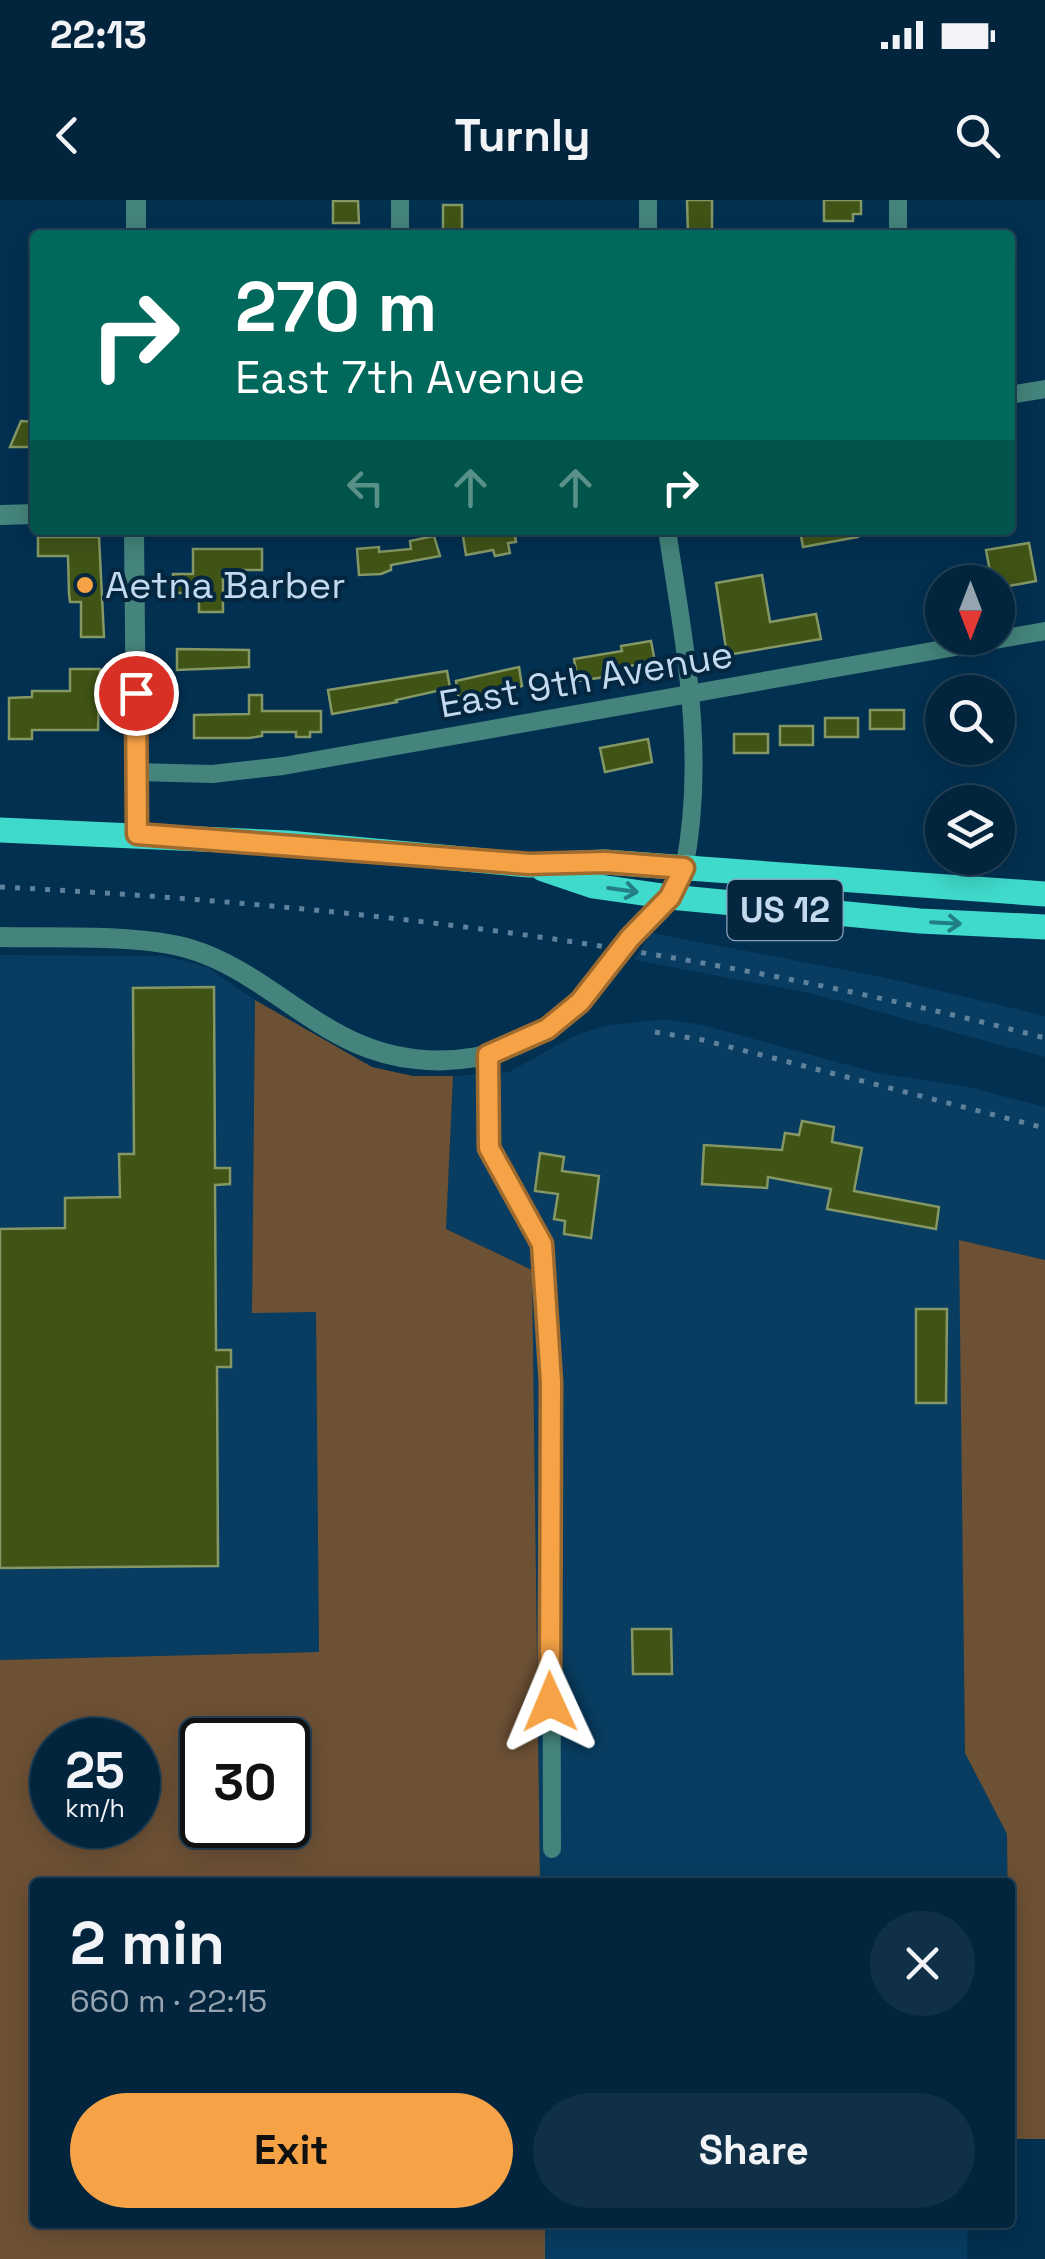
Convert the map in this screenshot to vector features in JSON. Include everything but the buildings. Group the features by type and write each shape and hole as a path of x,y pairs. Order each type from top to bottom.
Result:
{"main road":[{"name":"US 12","path":"0,830 137,834 529,864 605,862 1045,894"},
{"name":"US 12","path":"529,864 593,886 670,897 901,920 1045,928"}],"street":[{"path":"136,200 136,230"},
{"path":"400,200 400,230"},
{"path":"648,200 648,230"},
{"path":"898,200 898,230"},
{"path":"1015,394 1045,389"},
{"path":"0,515 30,514"},
{"path":"134,535 137,834"},
{"path":"0,937 150,942 188,948 220,961 326,1027 373,1050 430,1060 470,1059 526,1041 566,1014 592,988 630,938 670,897 684,868 696,777 690,694 668,535"},
{"name":"East 9th Avenue","path":"136,772 212,774 255,770 1045,631"},
{"path":"488,1055 489,1148 542,1244 551,1382 552,1849"}],"shaded area":[{"path":"651,933 882,977 1045,1016 1045,1057 810,993 634,960"},
{"path":"0,955 165,956 207,967 255,1000 252,1312 316,1311 319,1652 0,1660"},
{"path":"255,1000 372,1067 413,1076 453,1076 446,1229 532,1270 540,1878 30,1878 30,2228 545,2228 545,2259 0,2259 0,1660 319,1652 316,1312 252,1313"},
{"path":"665,1019 703,1025 877,1073 964,1086 1045,1107 1045,1260 960,1240 965,1753 1007,1833 1007,1878 540,1878 532,1270 446,1229 453,1076 509,1072 572,1037 604,1026"},
{"path":"959,1240 1045,1260 1045,2139 1015,2139 1015,1878 1007,1878 1007,1834 965,1753"},
{"path":"545,2228 968,2228 967,2259 545,2259"}],"railway":[{"path":"0,887 265,905 526,935 786,979 1045,1038"},
{"path":"655,1032 703,1040 1045,1128"}],"place":[{"name":"Aetna Barber","path":"85,585"}],"route":[{"path":"136,693 137,834 529,864 605,862 684,868 670,897 630,938 580,1002 547,1029 488,1055 489,1148 542,1244 551,1382 550,1702"}]}
